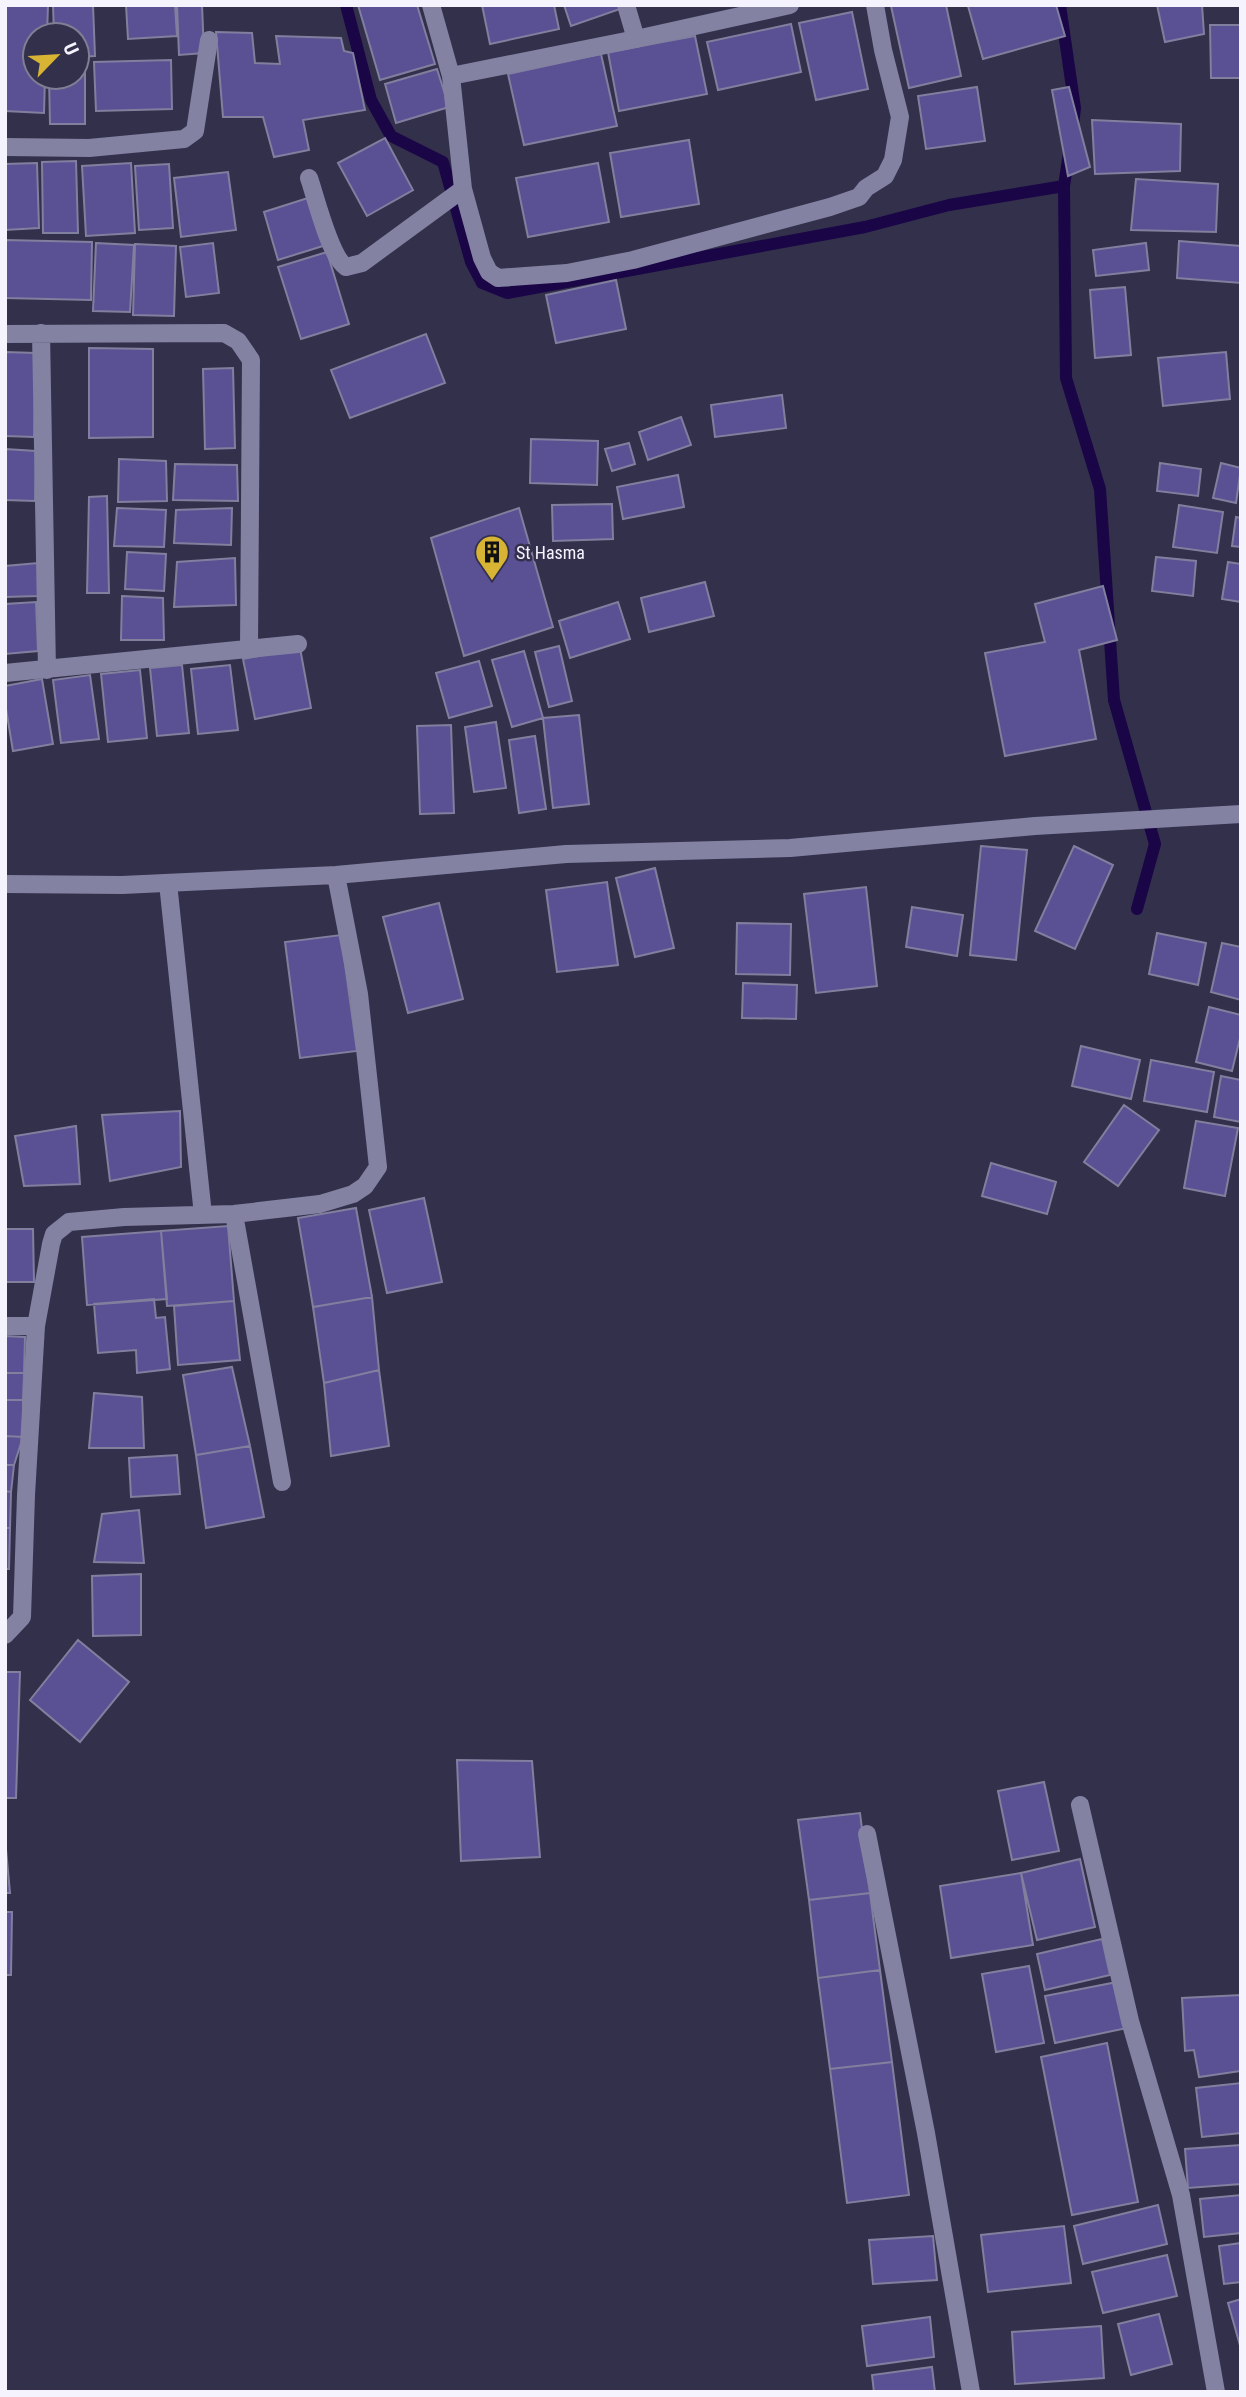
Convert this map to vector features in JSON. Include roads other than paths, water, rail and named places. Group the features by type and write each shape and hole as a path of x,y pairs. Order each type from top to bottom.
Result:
{"street":[{"path":"431,5 451,76 460,191 482,258 489,272 498,278 567,273 633,260 859,197 866,188 885,176 893,160 900,117 875,5"},
{"path":"626,5 636,39"},
{"path":"451,76 790,5"},
{"path":"5,147 89,148 184,139 195,131 209,40"},
{"path":"309,178 339,261 346,267 362,263 460,191"},
{"path":"41,333 47,670"},
{"path":"5,334 225,333 238,341 245,350 251,360 249,648"},
{"path":"5,673 298,644"},
{"path":"5,884 168,883 335,875 566,854 790,848 1035,826 1241,814"},
{"path":"5,1635 22,1616 36,1326 54,1234 69,1222 89,1219 234,1214 320,1204 353,1194 365,1186 378,1167 359,994 335,875"},
{"path":"168,883 203,1215"},
{"path":"234,1214 282,1482"},
{"path":"5,1326 36,1326"},
{"path":"1080,1805 1130,2021 1181,2195 1216,2392"},
{"path":"867,1834 926,2133 971,2392"}],"waterway":[{"path":"346,5 371,100 391,136 443,162 471,262 482,283 507,293 865,227 949,205 1064,186"},
{"path":"1060,5 1075,108 1073,125"},
{"path":"1069,153 1064,186 1066,378 1100,489 1114,700 1155,844 1137,909"}],"place":[{"name":"St Hasma","path":"492,582"}]}
